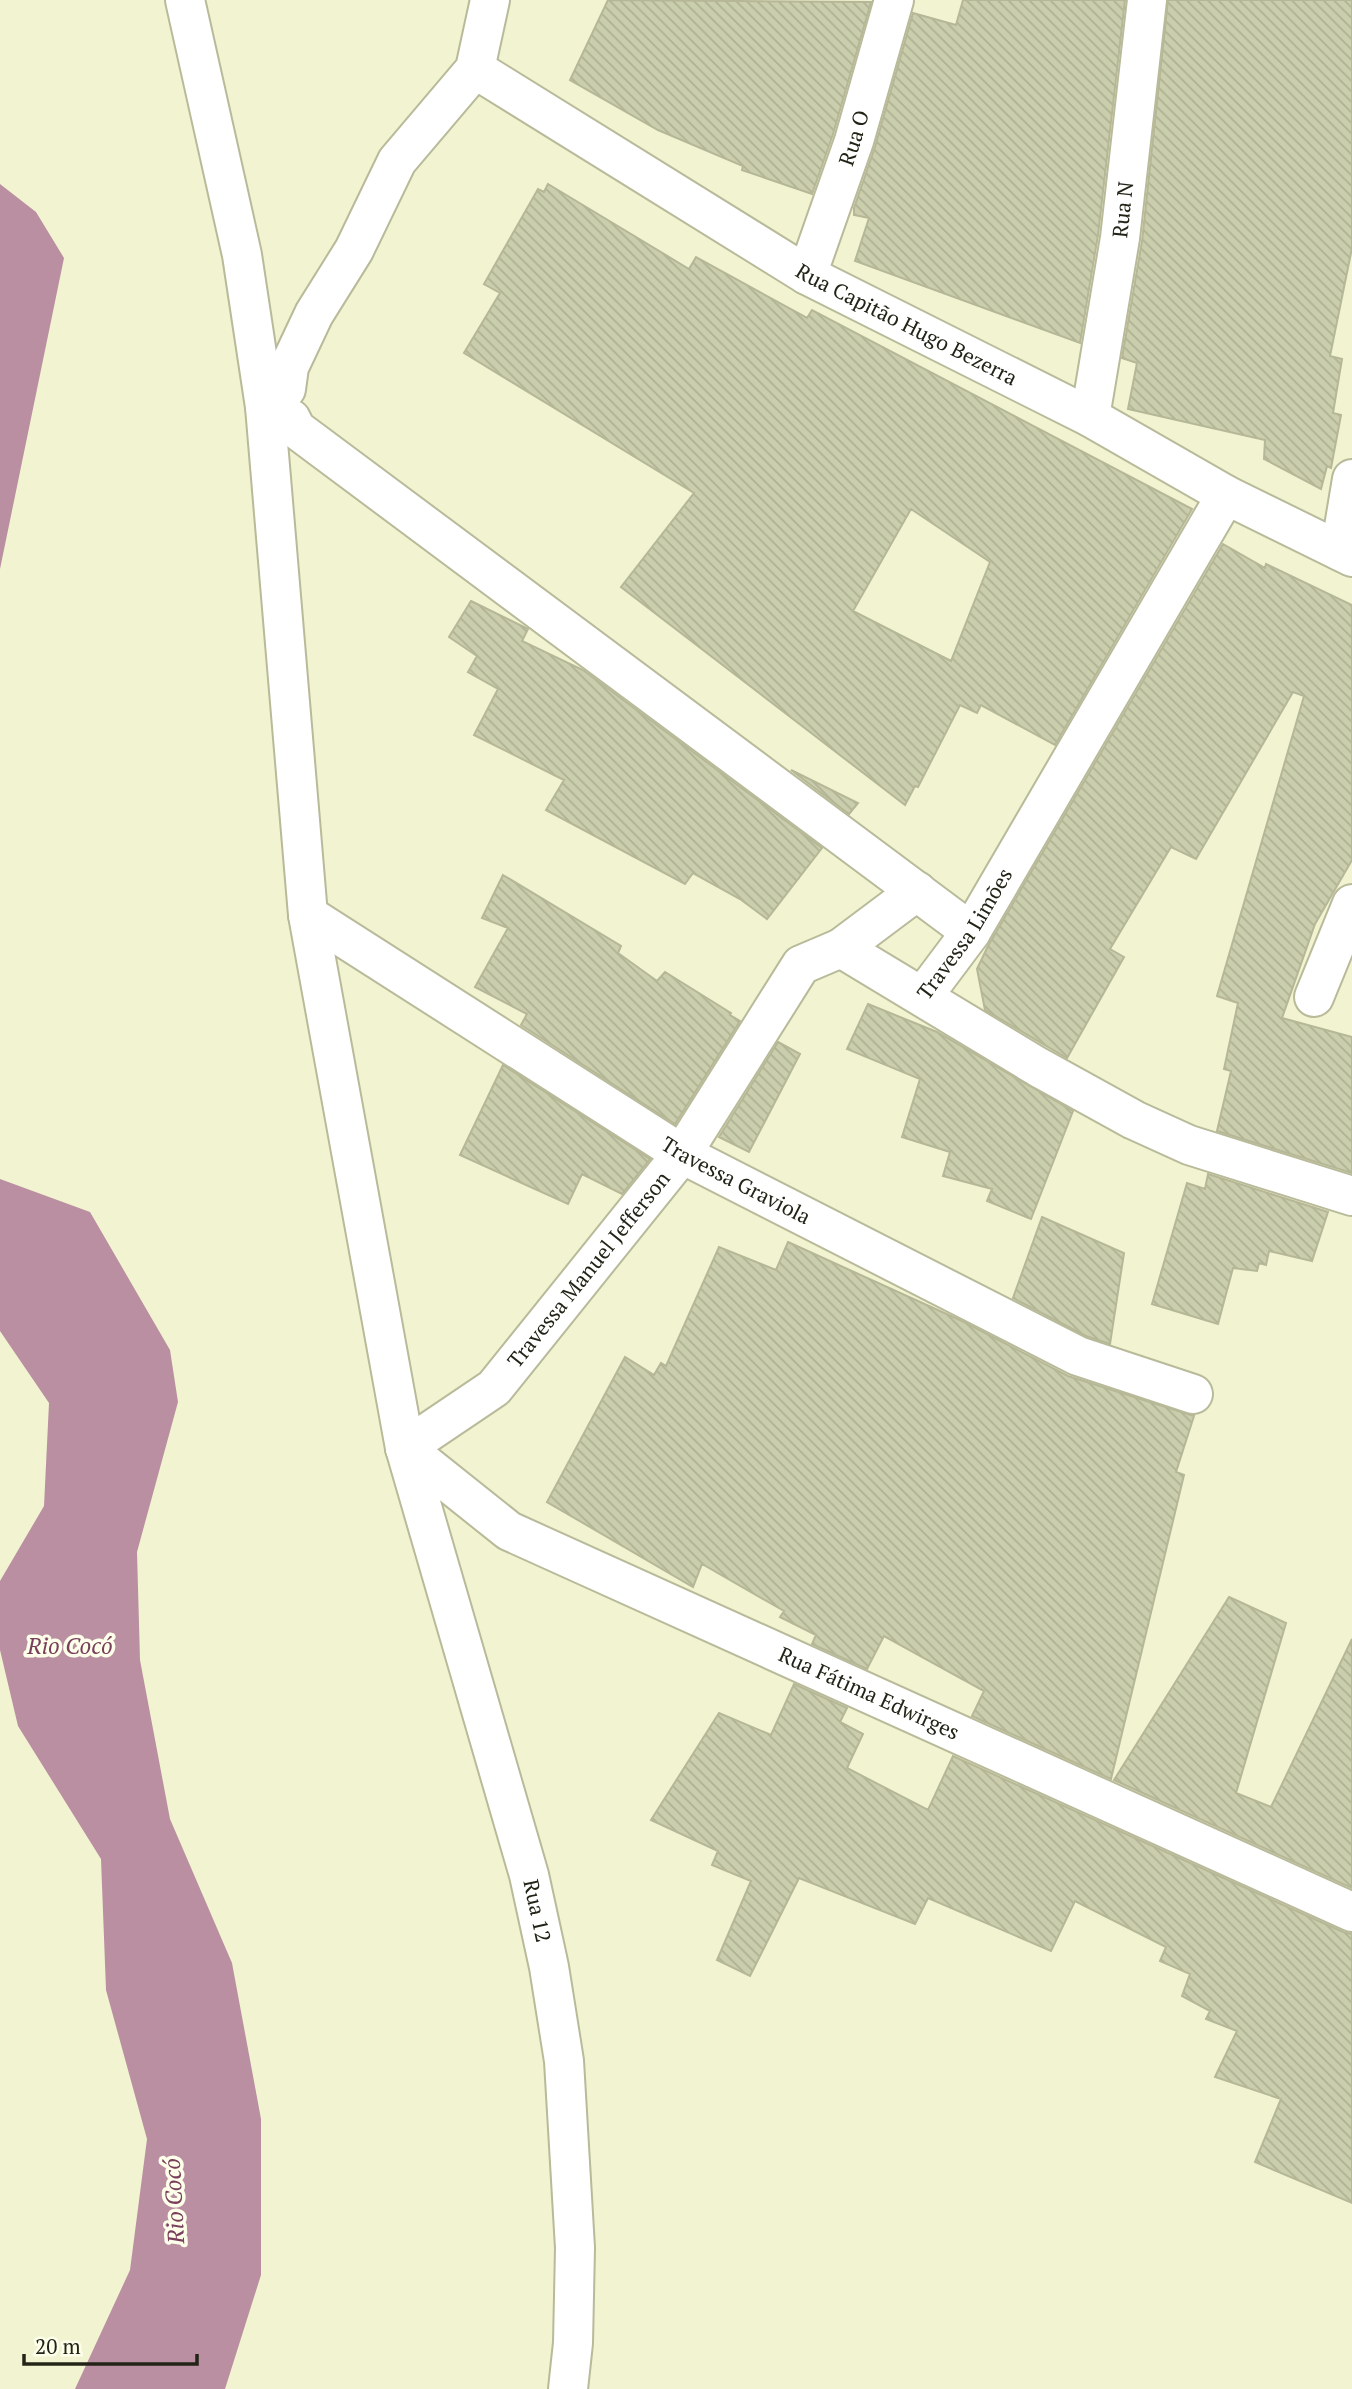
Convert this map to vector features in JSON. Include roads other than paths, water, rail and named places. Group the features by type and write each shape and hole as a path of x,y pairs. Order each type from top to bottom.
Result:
{"street":[{"name":"Rua 12","path":"185,0 243,255 265,407 308,915 405,1448 529,1875 550,1967 564,2061 575,2248 573,2343 568,2389"},
{"path":"490,0 475,69 397,161 354,250 314,314 289,367 286,389 265,407 290,419 296,429 971,932"},
{"name":"Rua O","path":"807,275 853,141 894,0"},
{"name":"Rua N","path":"1090,417 1120,237 1147,0"},
{"name":"Rua Capitão Hugo Bezerra","path":"475,69 807,275 1090,417 1226,495 1346,554"},
{"path":"1346,554 1352,479"},
{"name":"Travessa Limões","path":"1226,495 971,932 923,996 1038,1067 1134,1120 1189,1145 1352,1196"},
{"name":"Travessa Manuel Jefferson","path":"405,1448 494,1388 682,1154 801,965 841,948 917,891"},
{"path":"1314,997 1352,904"},
{"name":"Travessa Graviola","path":"308,915 682,1154 1078,1356 1193,1394"},
{"path":"841,948 923,996"},
{"name":"Rua Fátima Edwirges","path":"405,1448 509,1531 1352,1912"}],"water":[{"path":"0,184 36,212 64,258 0,569"},
{"name":"Rio Cocó","path":"0,1179 90,1212 170,1350 178,1402 137,1552 140,1660 170,1819 232,1963 261,2119 261,2275 225,2389 75,2389 130,2270 147,2139 106,1990 101,1859 18,1726 0,1650 0,1581 44,1506 49,1403 0,1331"}]}
